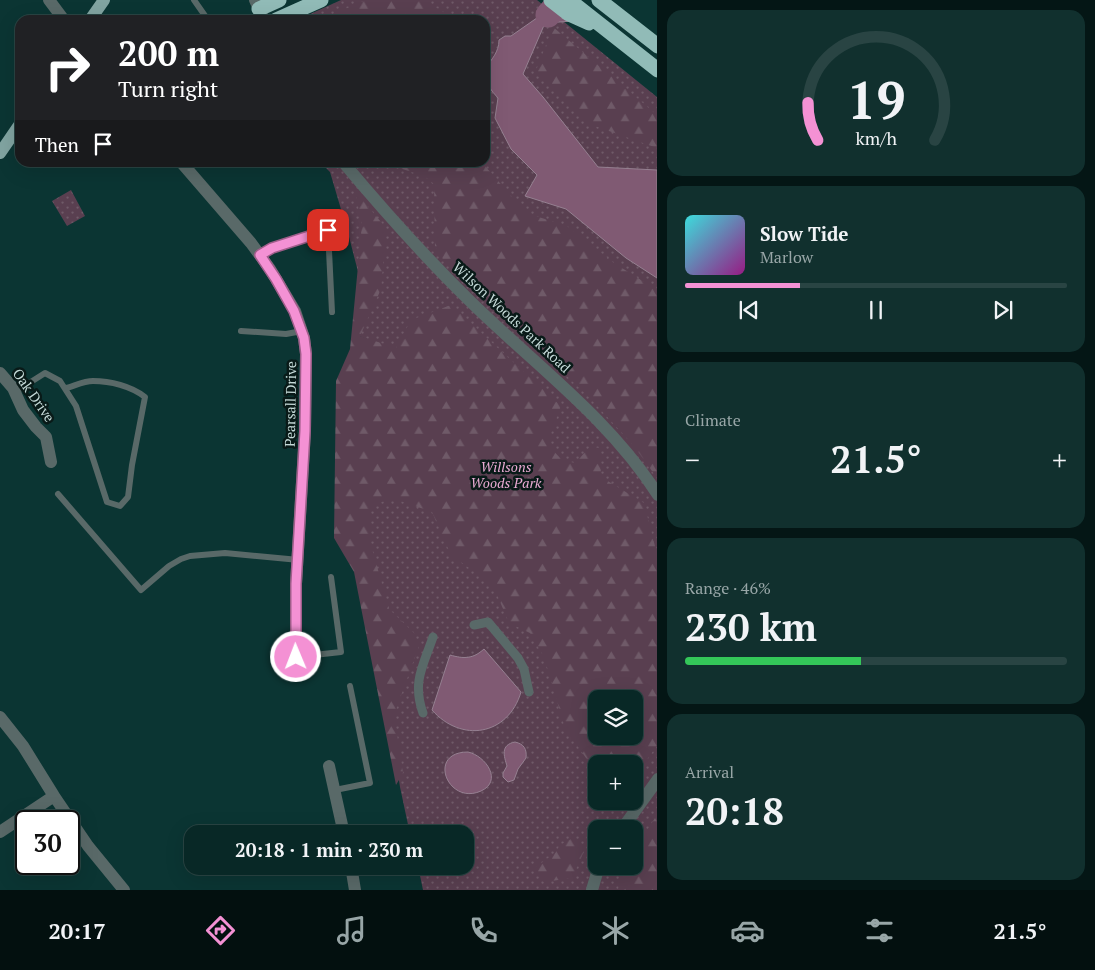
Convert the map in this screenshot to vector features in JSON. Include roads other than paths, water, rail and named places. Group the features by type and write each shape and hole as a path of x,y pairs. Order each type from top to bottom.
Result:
{"highway":[{"path":"259,10 280,0"},
{"path":"287,15 321,0"},
{"path":"551,0 571,6 657,69"},
{"path":"599,0 657,45"}],"main road":[{"path":"94,15 104,0"},
{"path":"0,154 15,132"}],"street":[{"path":"49,0 60,15"},
{"name":"Pearsall Drive","path":"185,167 260,255 283,289 302,331 306,354 305,431 295,612 296,657"},
{"name":"Wilson Woods Park Road","path":"348,167 375,200 472,303 582,403 621,446 657,494"},
{"name":"Oak Drive","path":"0,373 15,392 23,410 46,437 51,462"},
{"path":"474,625 488,622 518,658 524,669 529,692"},
{"path":"423,713 418,700 418,678 433,637"},
{"path":"0,716 23,746 88,846 124,890"},
{"path":"329,766 342,825"},
{"path":"629,820 657,781"},
{"path":"0,832 54,796"},
{"path":"352,875 355,890"},
{"path":"592,890 596,875"}],"lane":[{"path":"194,0 204,15"},
{"path":"260,255 272,248 328,230 332,312"},
{"path":"241,331 286,334 302,331"},
{"path":"15,392 45,372 60,381 76,406 107,502 120,506 128,497 145,397 137,391 117,384 91,381 66,388"},
{"path":"58,494 141,590 169,566 190,556 226,554 299,560"},
{"path":"296,657 341,652 331,577"},
{"path":"335,790 370,783 350,686"}],"waterway":[{"path":"548,15 561,0"}],"park label":[{"name":"Willsons Woods Park","path":"506,474"}]}
